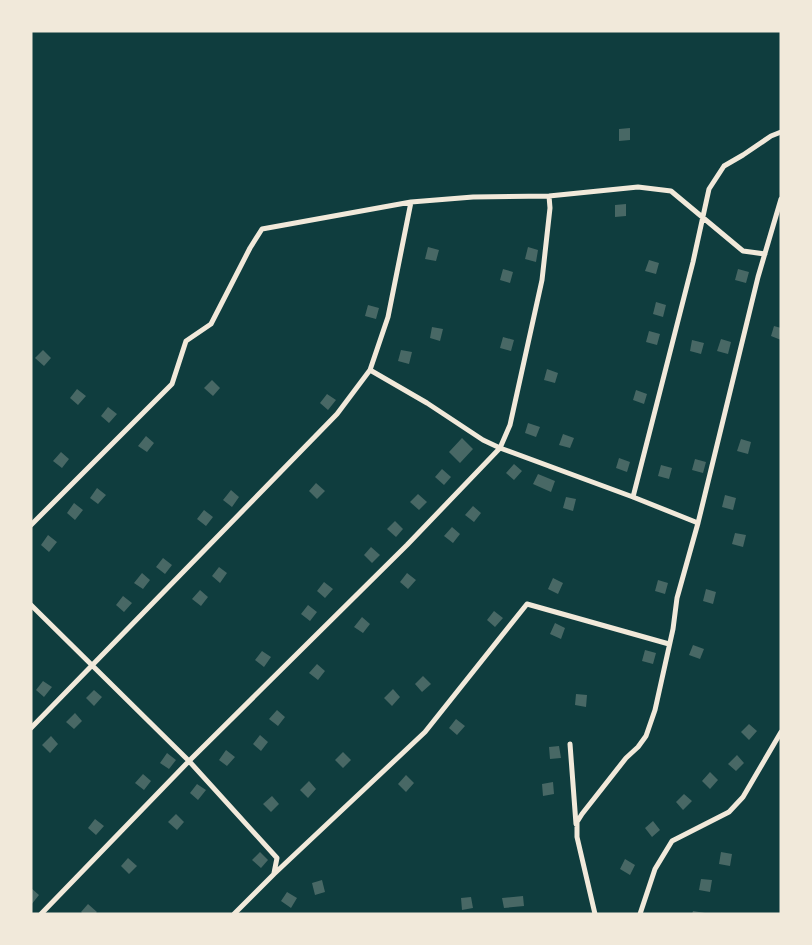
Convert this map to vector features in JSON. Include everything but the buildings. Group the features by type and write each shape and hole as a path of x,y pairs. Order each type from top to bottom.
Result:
{"street":[{"path":"633,497 693,262 709,189 724,166 770,136 781,132"},
{"path":"31,525 172,384 186,341 211,324 250,248 262,229 411,202 473,197 549,196 638,187 671,191 743,251 765,254"},
{"path":"40,914 189,761 408,545 500,448 510,426 542,280 550,208 549,196"},
{"path":"576,829 577,822 582,814 626,758 646,736 655,710 677,598 698,523 758,277 781,199"},
{"path":"31,728 337,414 370,370 388,316 411,202"},
{"path":"370,370 427,403 483,440 500,448 698,523"},
{"path":"234,914 425,732 527,604 669,644"},
{"path":"31,605 189,761 277,858 274,874"},
{"path":"640,914 655,870 672,840 728,812 743,797 781,732"},
{"path":"570,744 576,829 595,914"}]}
